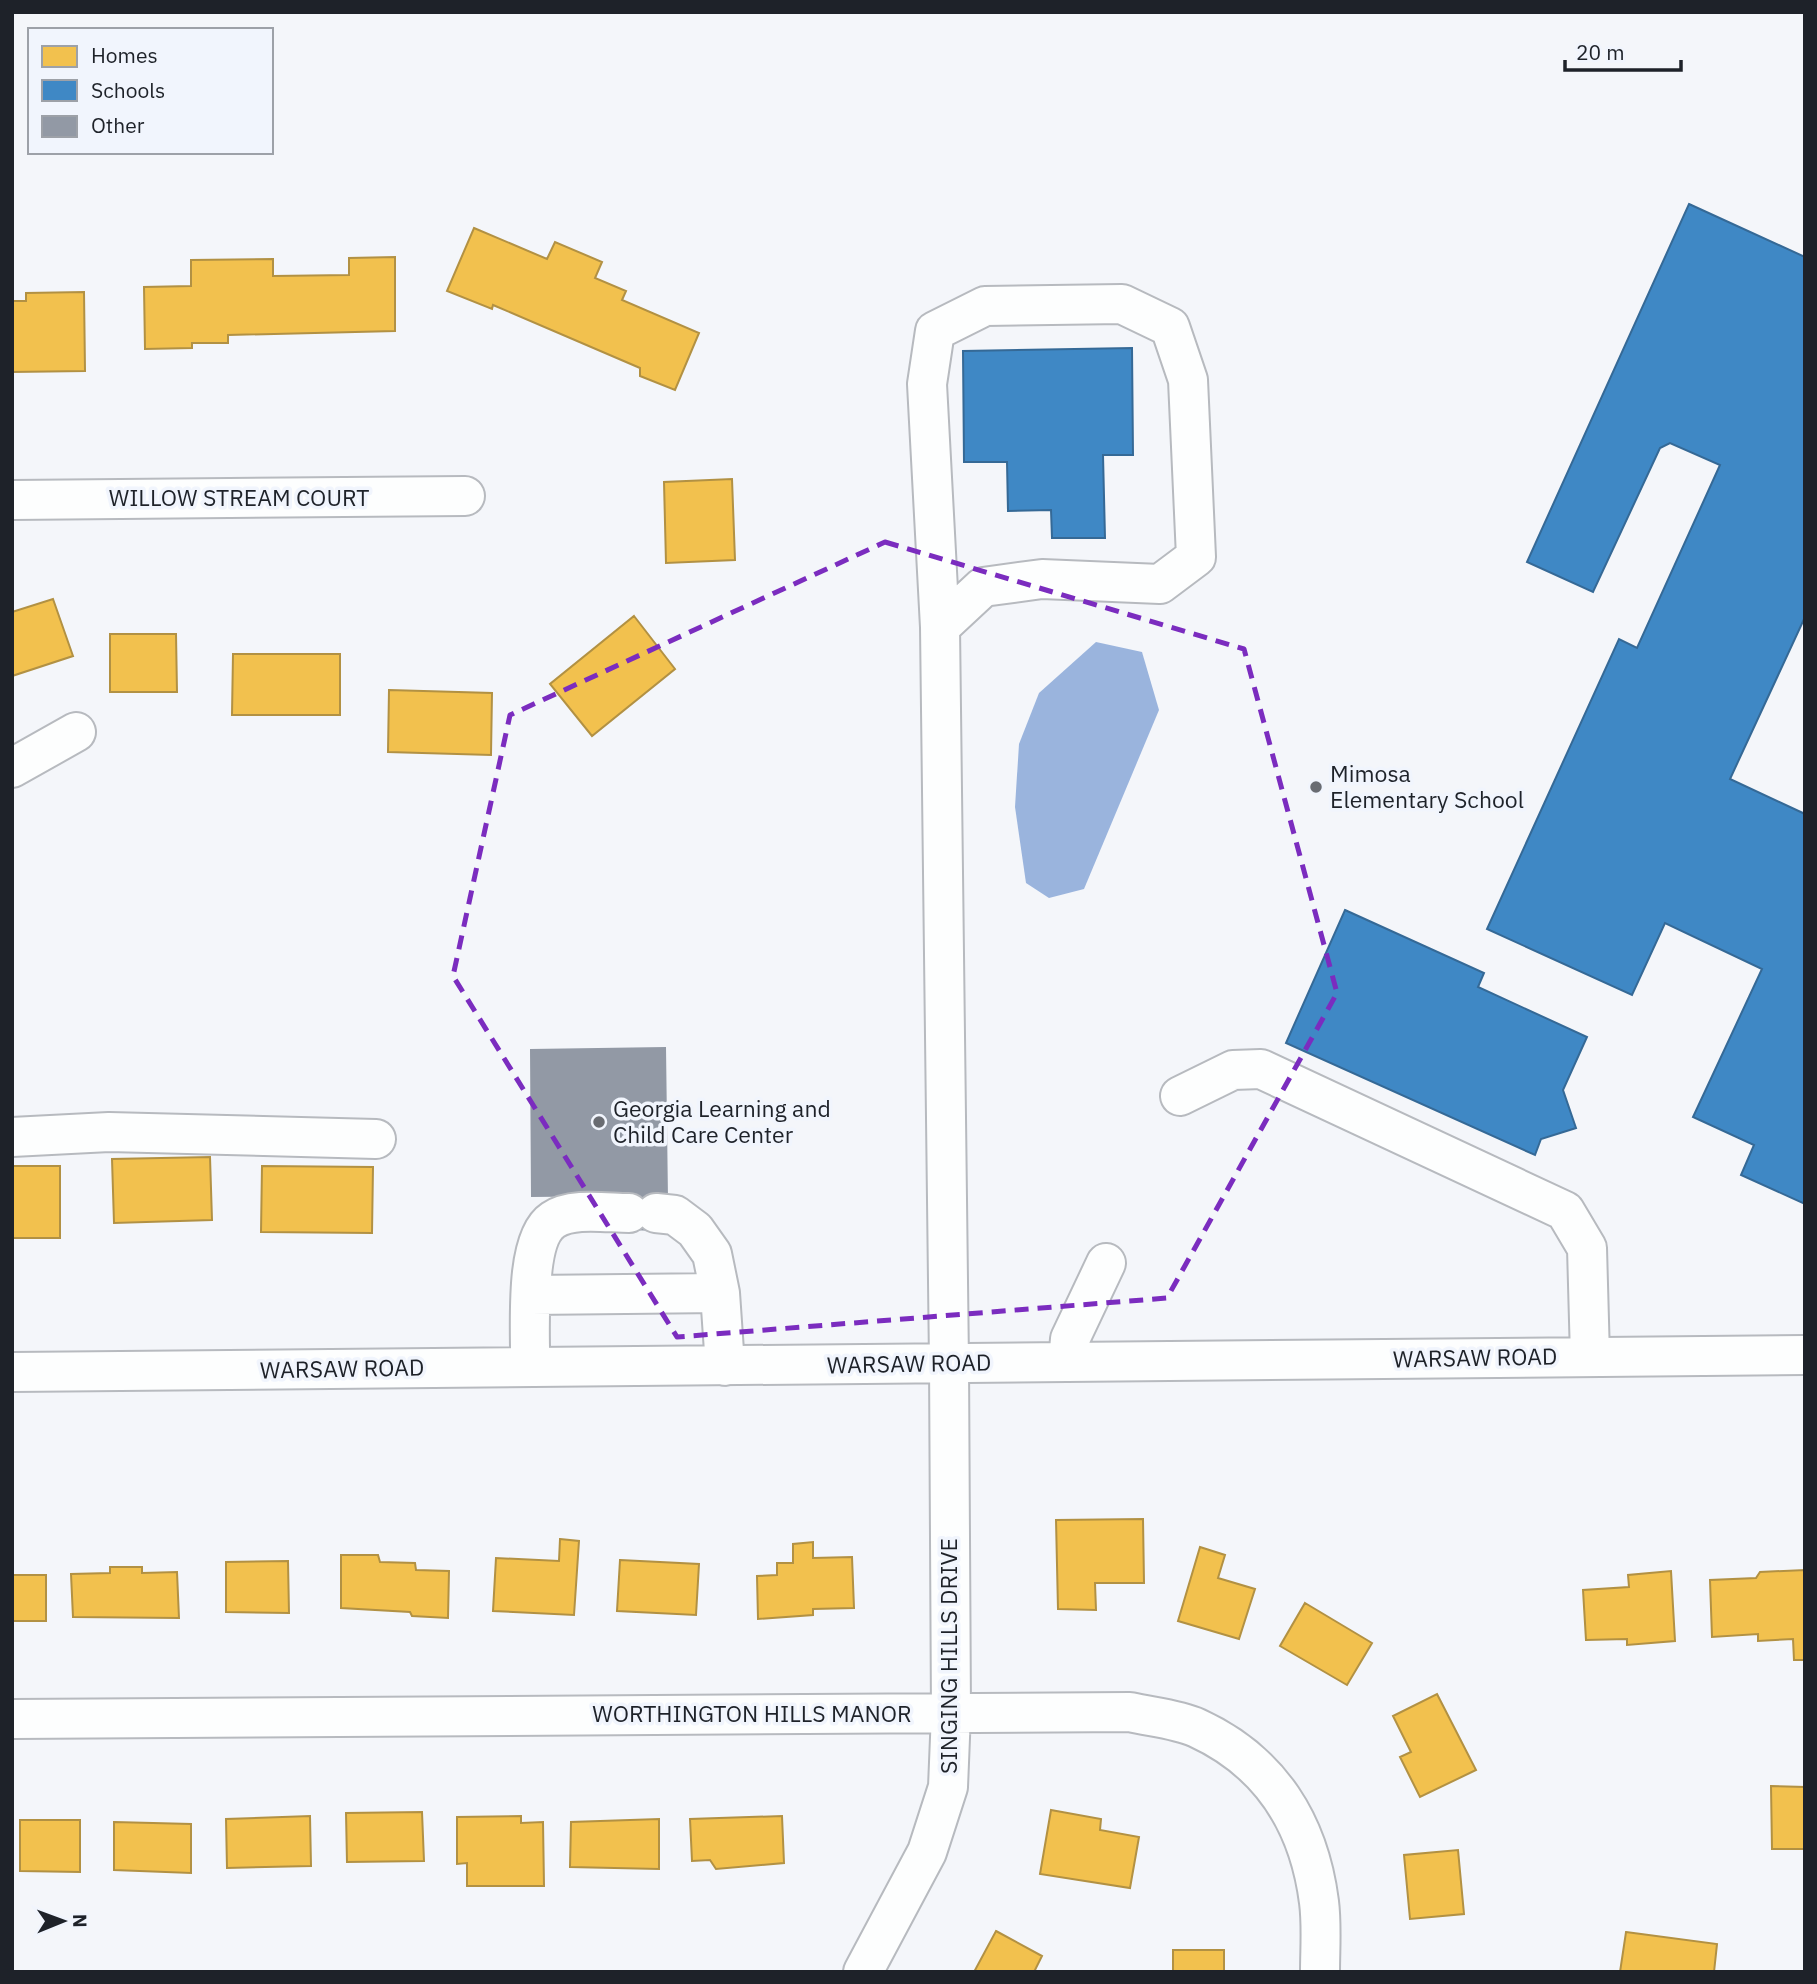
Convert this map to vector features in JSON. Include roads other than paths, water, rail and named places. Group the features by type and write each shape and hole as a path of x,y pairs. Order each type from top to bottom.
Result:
{"street":[{"name":"SINGING HILLS DRIVE","path":"863,1972 927,1852 948,1787 951,1713 949,1363 940,627 928,384 935,331 985,306 1122,304 1170,327 1188,380 1196,557 1160,584 1042,579 983,587 940,627"},
{"name":"WILLOW STREAM COURT","path":"12,500 465,496"},
{"path":"12,768 76,732"},
{"path":"1180,1096 1233,1070 1261,1069 1565,1211 1587,1248 1590,1357"},
{"path":"12,1137 109,1132 376,1139"},
{"path":"530,1367 533,1257 540,1235 553,1220 574,1214 642,1213 675,1215 695,1230 712,1254 720,1293 725,1366"},
{"path":"1068,1362 1070,1339 1106,1263"},
{"path":"531,1295 720,1293"},
{"name":"WARSAW ROAD","path":"12,1372 1805,1355"},
{"name":"WORTHINGTON HILLS MANOR","path":"12,1719 1130,1712 1195,1727 1235,1749 1269,1780 1295,1817 1311,1856 1320,1905 1320,1972"}],"water":[{"path":"1096,642 1142,652 1159,710 1084,889 1049,898 1026,883 1015,807 1019,744 1039,693"}],"place":[{"name":"Mimosa Elementary School","path":"1316,787"},
{"name":"Georgia Learning and Child Care Center","path":"599,1122"}]}
